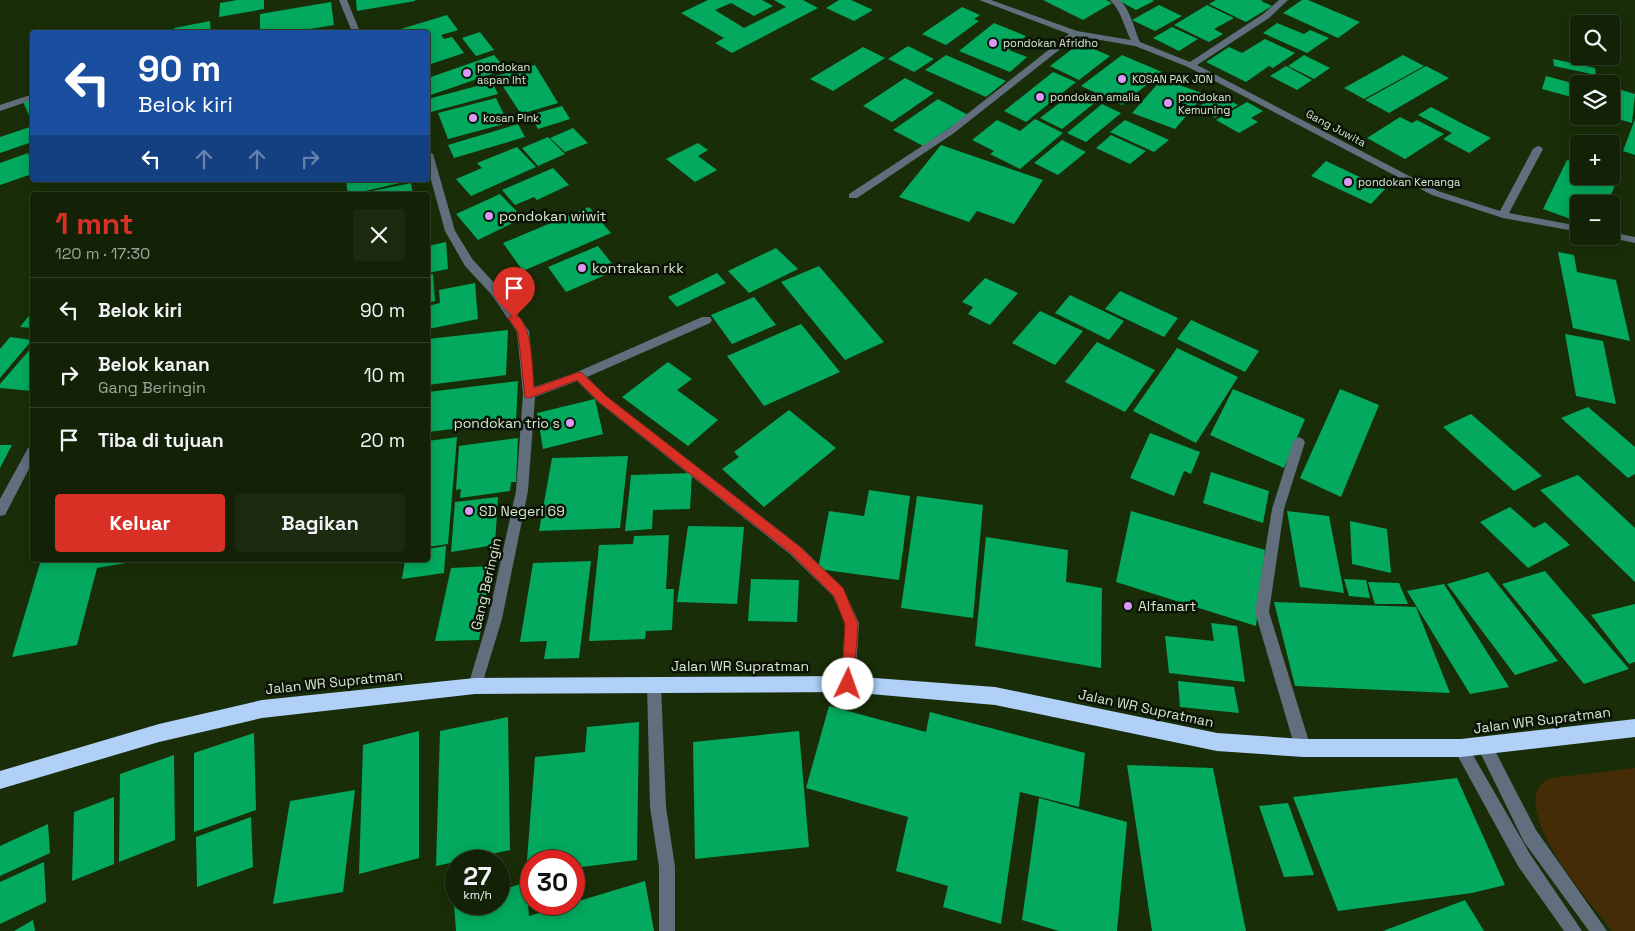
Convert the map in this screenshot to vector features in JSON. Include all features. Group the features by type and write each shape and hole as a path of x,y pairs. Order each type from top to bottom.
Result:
{"highway":[{"name":"Jalan WR Supratman","path":"0,780 159,733 262,709 475,686 848,684 995,696 1217,742 1303,748 1462,748 1635,728"}],"street":[{"path":"343,0 355,30"},
{"name":"Gang Juwita","path":"983,0 1074,33 1137,44 1190,65 1435,193 1503,215 1570,227"},
{"path":"1114,0 1120,4 1125,13 1127,24 1137,44"},
{"path":"1190,65 1266,16 1284,0"},
{"path":"853,196 951,131 1074,33"},
{"path":"0,108 30,98"},
{"path":"1503,215 1538,149"},
{"name":"Gang Beringin","path":"430,161 450,231 469,263 495,291 523,331 529,394 522,491 495,619 475,686"},
{"path":"1620,237 1635,240"},
{"path":"529,394 579,376 706,320"},
{"path":"579,376 602,399 796,550 838,592 852,624 848,684"},
{"path":"1299,442 1278,508 1262,612 1303,748"},
{"path":"0,511 30,456"},
{"path":"654,685 658,807 666,867 666,931"},
{"path":"1485,746 1530,836 1599,931"},
{"path":"1462,748 1524,860 1574,931"}],"shaded area":[{"path":"1635,768 1635,931 1612,931 1587,900 1555,854 1543,830 1536,809 1538,790 1550,778"}],"building":[{"path":"237,0 264,0 264,9 219,17 220,3"},
{"path":"356,0 415,0 415,1 357,11"},
{"path":"708,0 762,0 773,6 754,16 731,3 715,10 744,28 786,7 774,0 803,0 818,8 732,53 715,43 724,38 681,13"},
{"path":"839,0 851,0 873,10 854,21 826,8"},
{"path":"1043,0 1106,0 1112,3 1083,20"},
{"path":"1118,0 1152,0 1154,1 1136,10"},
{"path":"1216,0 1263,0 1261,1 1272,6 1246,22 1209,4"},
{"path":"1302,0 1308,0 1360,22 1338,38 1283,13"},
{"path":"331,2 334,25 305,30 260,30 260,14"},
{"path":"1159,5 1182,16 1155,31 1132,20"},
{"path":"1207,5 1234,18 1214,29 1223,34 1209,42 1174,25"},
{"path":"962,7 980,15 974,19 979,21 946,45 922,34"},
{"path":"447,15 458,30 441,35 444,39 452,37 464,53 430,64 430,30 401,29"},
{"path":"210,21 211,30 174,30 174,28"},
{"name":"pondokan Afridho","path":"994,23 1026,36 1009,50 1027,57 1010,72 959,51"},
{"path":"1277,23 1304,34 1310,30 1329,38 1307,53 1263,33"},
{"path":"1172,27 1198,39 1179,51 1153,38"},
{"path":"480,32 494,50 476,56 462,38"},
{"path":"1265,39 1295,53 1273,68 1269,66 1246,82 1206,62 1229,47 1242,53"},
{"path":"1080,43 1110,56 1079,80 1050,66"},
{"path":"908,46 934,59 914,72 888,59"},
{"path":"863,47 885,58 833,91 810,79"},
{"name":"pondokan aspan lht","path":"494,55 506,69 430,95 430,77"},
{"path":"946,55 1006,81 986,97 925,70"},
{"name":"KOSAN PAK JON","path":"1122,55 1162,72 1122,105 1081,86"},
{"path":"1304,55 1330,68 1314,79 1288,66"},
{"path":"1403,55 1424,66 1364,99 1344,88"},
{"path":"1553,59 1570,63 1570,65 1595,68 1596,75 1554,66"},
{"path":"535,65 558,103 521,114 496,76"},
{"path":"1286,66 1312,80 1297,90 1270,76"},
{"path":"1426,66 1449,78 1389,113 1365,100"},
{"name":"pondokan amalia","path":"1053,72 1076,82 1026,122 1004,111"},
{"path":"1546,76 1570,83 1570,97 1542,89"},
{"path":"905,78 934,93 892,122 863,106"},
{"name":"pondokan Kemuning","path":"1162,79 1205,94 1175,129 1132,113"},
{"path":"492,82 498,94 431,112 430,98"},
{"path":"1620,90 1635,94 1632,123 1620,120"},
{"path":"1075,91 1097,101 1062,129 1040,118"},
{"path":"1219,95 1238,105 1215,118 1197,107"},
{"name":"kosan Pink","path":"496,98 508,123 448,139 438,113"},
{"path":"938,99 968,115 923,146 893,130"},
{"path":"30,100 30,118 23,102"},
{"path":"1247,102 1263,111 1251,118 1258,122 1239,133 1216,120"},
{"path":"1102,104 1121,113 1086,142 1067,133"},
{"path":"562,106 570,119 538,129 530,115"},
{"path":"1431,107 1491,138 1469,153 1443,139 1452,133 1418,115"},
{"path":"1400,117 1412,123 1417,120 1444,134 1405,159 1367,138"},
{"path":"1035,119 1063,133 1020,169 990,154 994,151 972,140 997,120 1020,131"},
{"path":"1635,119 1635,155 1623,151"},
{"path":"1125,120 1169,140 1154,152 1110,132"},
{"path":"518,124 525,137 454,158 448,145"},
{"path":"30,127 30,143 0,153 0,137"},
{"path":"573,128 588,143 565,152 550,138"},
{"path":"1111,135 1146,151 1130,164 1096,148"},
{"path":"548,137 565,154 538,166 522,148"},
{"path":"1062,140 1086,152 1058,175 1034,163"},
{"path":"698,143 708,150 698,156 717,170 695,182 666,159"},
{"path":"941,145 1043,180 1014,224 977,211 969,222 899,197"},
{"path":"517,147 536,167 471,196 456,179 482,168 477,163"},
{"path":"28,153 30,175 0,185 0,163"},
{"path":"1567,160 1570,161 1570,185 1615,185 1611,195 1570,195 1570,219 1543,209"},
{"name":"pondokan Kenanga","path":"1326,161 1385,189 1371,204 1311,176"},
{"path":"553,168 569,185 537,200 534,197 515,205 502,190"},
{"path":"346,182 404,182 361,192 348,192"},
{"path":"411,183 412,192 368,192"},
{"name":"pondokan wiwit","path":"500,194 523,218 478,240 456,214"},
{"path":"589,207 611,233 523,271 503,243"},
{"path":"446,242 448,269 430,273 430,246"},
{"name":"kontrakan rkk","path":"598,246 617,270 566,292 548,267"},
{"path":"776,248 798,269 749,293 728,271"},
{"path":"1558,252 1574,255 1577,272 1616,280 1630,341 1573,328"},
{"path":"819,266 884,342 845,360 781,282"},
{"path":"717,273 726,283 677,307 668,297"},
{"path":"433,274 435,301 430,302 430,275"},
{"path":"985,278 1018,293 990,325 968,314 973,307 962,302"},
{"path":"475,283 478,319 430,329 430,306 440,303 439,290"},
{"path":"1120,291 1178,318 1164,337 1105,309"},
{"path":"1070,295 1124,321 1109,340 1055,313"},
{"path":"754,297 776,325 732,344 711,315"},
{"path":"1040,311 1083,331 1055,365 1012,343"},
{"path":"30,314 30,328 20,327"},
{"path":"1191,320 1259,351 1245,372 1177,339"},
{"path":"801,324 840,372 764,406 727,356"},
{"path":"508,330 506,375 430,385 430,339"},
{"path":"1565,334 1603,341 1616,404 1576,396"},
{"path":"10,337 30,340 30,342 0,378 0,349"},
{"path":"1097,342 1155,370 1125,412 1065,382"},
{"path":"1177,348 1238,377 1196,443 1133,411"},
{"path":"30,349 30,391 0,388 0,384"},
{"path":"668,362 692,379 677,390 718,420 688,446 622,397"},
{"path":"518,381 516,421 430,432 430,392"},
{"path":"1233,389 1305,419 1284,468 1210,435"},
{"path":"1340,389 1379,405 1341,497 1300,478"},
{"name":"pondokan trio s","path":"595,399 603,434 543,449 537,413"},
{"path":"1588,407 1635,447 1635,474 1628,478 1561,418"},
{"path":"789,410 836,448 764,507 722,469 739,457 734,452"},
{"path":"1471,414 1542,476 1514,491 1443,427"},
{"path":"1150,433 1200,452 1191,474 1184,471 1174,496 1130,478"},
{"path":"457,437 448,544 430,547 430,441"},
{"path":"518,438 516,482 511,482 510,491 460,498 461,489 456,490 459,446"},
{"path":"0,445 12,445 0,468"},
{"path":"628,456 620,528 539,531 552,458"},
{"path":"1211,472 1269,491 1263,523 1203,503"},
{"path":"692,473 690,509 653,510 652,529 625,531 631,475"},
{"path":"1578,475 1635,528 1635,582 1540,490"},
{"path":"869,490 910,496 899,580 818,569 829,511 864,516"},
{"path":"917,496 983,505 973,618 901,608"},
{"path":"498,497 495,545 451,552 455,502"},
{"path":"1510,507 1534,528 1545,522 1570,545 1528,568 1480,522"},
{"path":"1131,511 1265,550 1256,626 1116,582"},
{"path":"1287,511 1329,516 1344,593 1300,587"},
{"path":"1350,521 1387,529 1391,573 1352,564"},
{"path":"688,526 744,527 737,604 677,602"},
{"path":"669,535 666,589 674,589 672,630 646,631 645,639 589,641 599,545 633,544 634,536"},
{"path":"986,537 1068,550 1066,582 1102,588 1101,668 975,646"},
{"path":"446,546 444,573 402,579 405,562 430,562 430,549"},
{"path":"591,561 579,658 544,659 547,641 520,642 533,563"},
{"path":"40,562 131,562 97,568 77,645 12,657"},
{"path":"492,566 479,640 435,641 451,568"},
{"path":"1545,571 1629,669 1584,684 1502,584"},
{"path":"1488,572 1558,661 1515,675 1447,584"},
{"path":"751,579 799,580 797,622 748,621"},
{"path":"1344,579 1366,580 1370,598 1349,596"},
{"path":"1368,582 1399,583 1408,604 1375,604"},
{"path":"1444,584 1509,687 1470,694 1407,591"},
{"path":"1274,602 1416,607 1450,693 1295,686"},
{"path":"1635,604 1635,662 1629,664 1591,615"},
{"path":"1211,623 1237,626 1245,682 1169,673 1165,636 1214,641"},
{"path":"1178,681 1234,687 1239,713 1180,707"},
{"path":"829,706 926,732 930,712 1085,753 1079,807 1020,792 1001,924 943,907 948,886 896,871 908,817 806,788"},
{"path":"508,717 510,850 445,850 445,864 436,866 440,731"},
{"path":"639,722 637,860 585,867 585,850 528,850 535,757 585,752 587,727"},
{"path":"419,731 419,858 359,874 363,745"},
{"path":"799,731 809,847 695,859 693,742"},
{"path":"254,733 256,810 194,832 194,753"},
{"path":"174,755 175,840 119,862 120,774"},
{"path":"1127,765 1213,768 1246,931 1152,931"},
{"path":"1457,778 1505,885 1472,893 1338,911 1293,797"},
{"path":"355,790 343,892 273,904 290,801"},
{"path":"114,797 114,864 72,881 74,812"},
{"path":"1039,798 1127,822 1117,931 1059,931 1022,920"},
{"path":"1288,803 1314,875 1284,877 1259,806"},
{"path":"251,817 253,867 197,887 196,837"},
{"path":"48,824 50,853 0,876 0,846"},
{"path":"44,862 46,902 0,924 0,882"},
{"path":"645,881 654,931 456,931 455,915 510,915 510,887 520,884 520,915 585,915 585,899"},
{"path":"1465,900 1484,931 1383,931"},
{"path":"33,920 35,931 14,931"}],"place":[{"name":"pondokan Afridho","path":"993,43"},
{"name":"pondokan aspan lht","path":"467,73"},
{"name":"KOSAN PAK JON","path":"1122,79"},
{"name":"pondokan amalia","path":"1040,97"},
{"name":"pondokan Kemuning","path":"1168,103"},
{"name":"kosan Pink","path":"473,118"},
{"name":"pondokan Kenanga","path":"1348,182"},
{"name":"pondokan wiwit","path":"489,216"},
{"name":"kontrakan rkk","path":"582,268"},
{"name":"pondokan trio s","path":"570,423"},
{"name":"SD Negeri 69","path":"469,511"},
{"name":"Alfamart","path":"1128,606"}],"route":[{"path":"514,318 523,331 529,394 579,376 602,399 796,550 838,592 852,624 848,684"}]}
